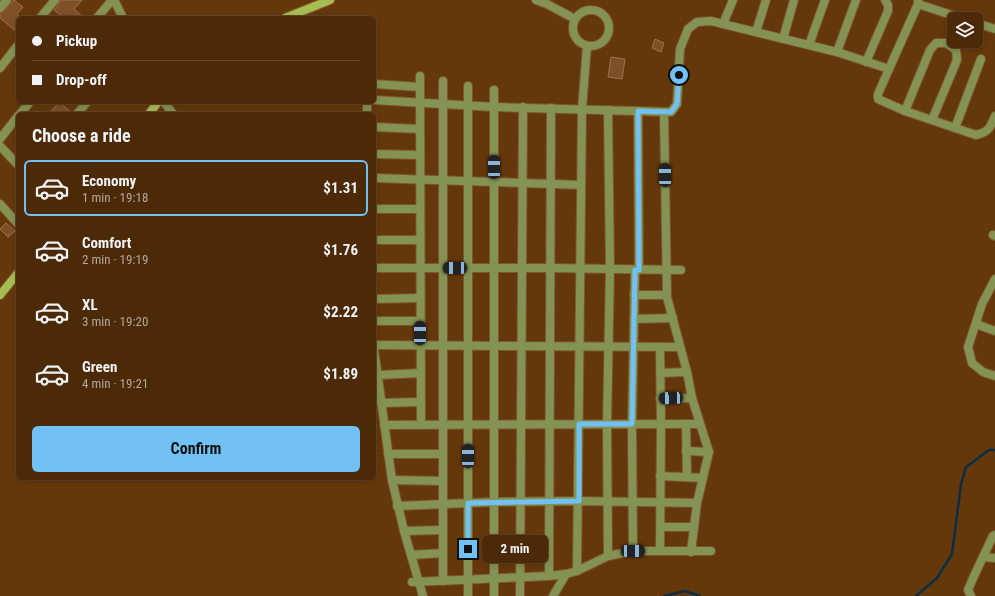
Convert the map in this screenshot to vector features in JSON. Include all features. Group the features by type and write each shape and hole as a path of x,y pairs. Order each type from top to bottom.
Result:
{"street":[{"path":"0,8 7,0"},
{"path":"42,16 55,0"},
{"path":"99,16 113,0 122,16"},
{"path":"290,16 330,0"},
{"path":"536,0 547,4 575,19"},
{"path":"723,24 732,0"},
{"path":"756,32 766,0"},
{"path":"783,39 794,0"},
{"path":"809,45 825,0"},
{"path":"837,52 856,0"},
{"path":"866,62 888,12 888,5 885,0"},
{"path":"947,13 918,2 878,94 878,100 905,111 976,135 983,134 989,129 995,116"},
{"path":"590,10 598,12 606,17 609,25 609,34 604,42 596,46 587,46 580,43 574,36 573,28 575,19 581,13 590,10"},
{"path":"376,100 494,107 671,112 677,104 680,49 688,29 697,22 711,21 837,52 889,68"},
{"path":"983,25 995,29"},
{"path":"905,111 930,50 936,44 946,43 956,50 957,60 932,120"},
{"path":"577,571 579,501 582,109 587,46"},
{"path":"0,68 16,48"},
{"path":"955,128 981,59"},
{"path":"420,76 421,425"},
{"path":"443,81 443,581"},
{"path":"376,84 420,87"},
{"path":"468,86 468,596"},
{"path":"494,90 494,596"},
{"path":"22,112 28,104"},
{"path":"79,112 85,104"},
{"path":"520,596 523,108"},
{"path":"548,576 551,108"},
{"path":"608,110 610,269 607,424 608,556"},
{"path":"633,551 632,424 634,295 637,270 638,111"},
{"path":"664,112 667,295 687,372 692,398 709,452 697,503 691,552"},
{"path":"0,139 16,119"},
{"path":"376,127 420,129"},
{"path":"0,146 16,163"},
{"path":"376,154 420,155"},
{"path":"376,178 581,185"},
{"path":"0,204 16,222"},
{"path":"376,209 420,209"},
{"path":"376,240 420,240"},
{"path":"376,268 681,270"},
{"path":"0,294 16,275"},
{"path":"994,282 982,304 968,347 972,363 983,372 995,376"},
{"path":"634,295 667,295"},
{"path":"376,298 420,298"},
{"path":"634,319 673,318"},
{"path":"376,321 420,321"},
{"path":"976,324 995,330"},
{"path":"376,345 680,347"},
{"path":"660,347 660,551"},
{"path":"376,362 388,454 397,506 411,555 415,582 423,596"},
{"path":"660,373 687,372"},
{"path":"378,375 421,374"},
{"path":"660,399 692,398"},
{"path":"381,403 421,402"},
{"path":"686,424 687,477"},
{"path":"384,425 700,424"},
{"path":"686,451 709,452"},
{"path":"388,454 443,454"},
{"path":"660,476 703,478"},
{"path":"392,480 443,481"},
{"path":"397,506 549,501 697,503"},
{"path":"660,527 694,527"},
{"path":"404,531 443,530"},
{"path":"971,596 968,590 995,535"},
{"path":"415,582 566,574 577,571 608,556 633,551 711,551"},
{"path":"411,555 443,553"},
{"path":"983,557 995,558"},
{"path":"554,596 566,574"}],"building":[{"path":"14,0 23,7 17,14 18,16 16,16 16,31 0,18 0,15"},
{"path":"60,0 82,0 74,9 82,16 62,16 54,10 59,4"},
{"path":"655,39 664,43 661,52 652,48"},
{"path":"611,57 625,59 622,79 608,77"},
{"path":"57,104 61,104 71,112 51,112"},
{"path":"6,223 15,231 8,237 0,229"}],"waterway":[{"path":"916,596 937,578 952,554 961,484 966,467 989,450 995,450"},
{"path":"664,596 685,591 700,596"}],"route":[{"path":"468,549 468,503 579,501 579,424 632,424 635,270 639,270 638,111 671,112 677,104 679,75"}]}
